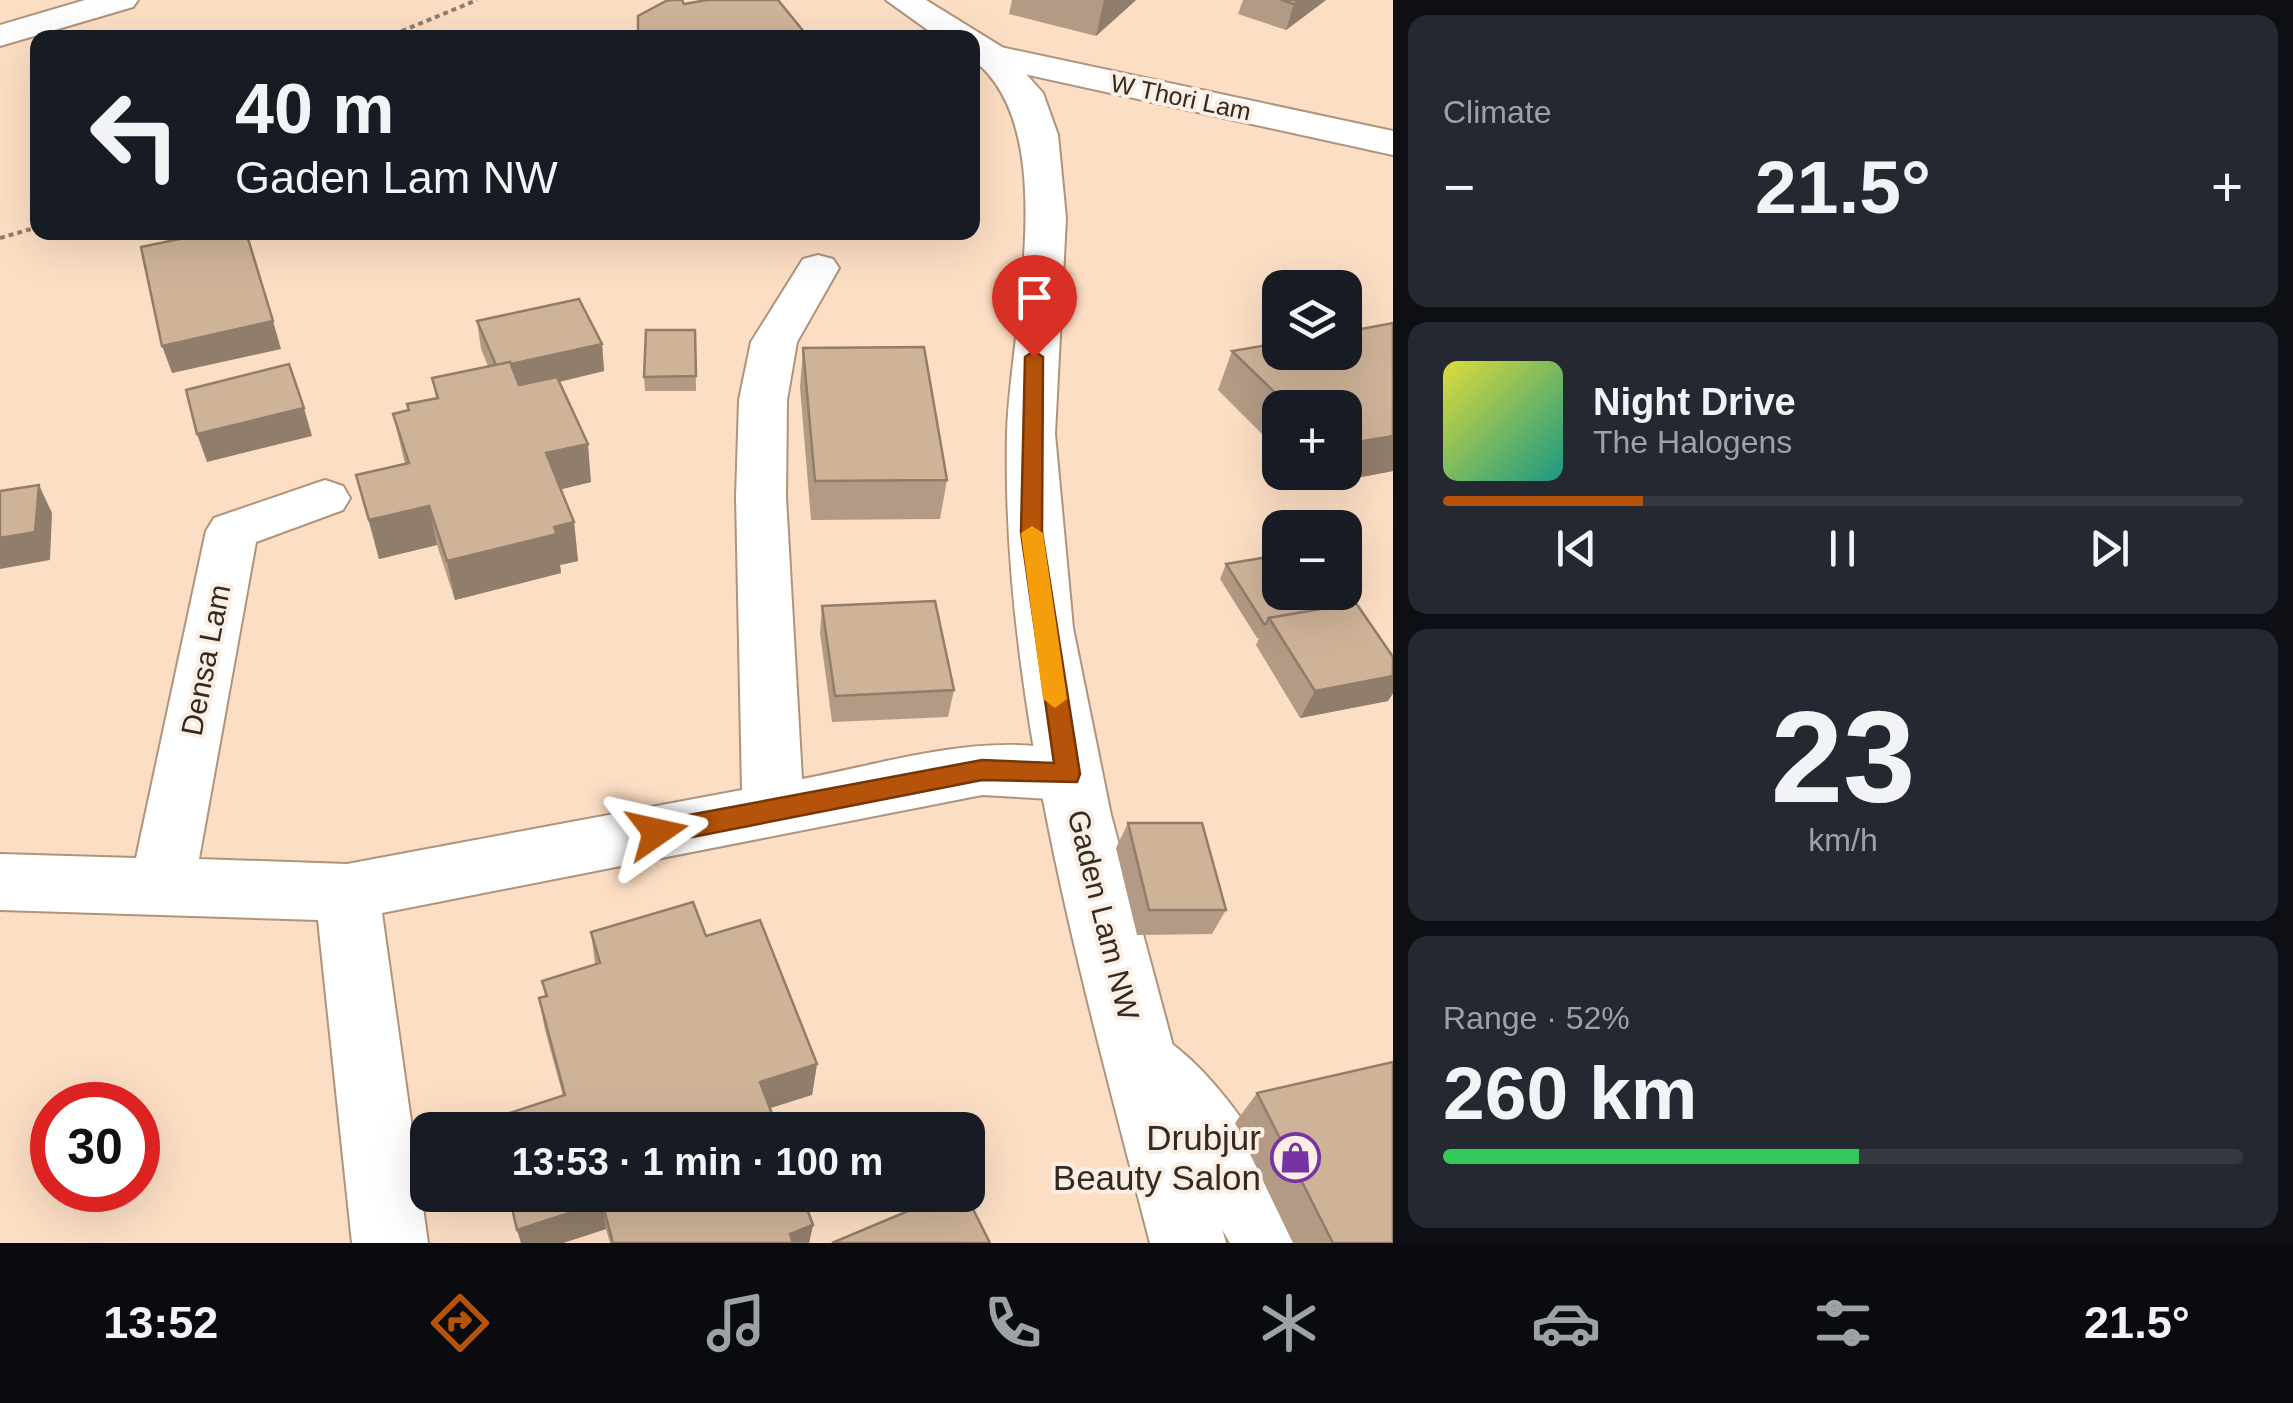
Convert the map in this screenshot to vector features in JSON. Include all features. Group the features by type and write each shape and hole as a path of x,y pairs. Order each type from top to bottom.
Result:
{"street":[{"path":"0,36 122,0"},
{"name":"W Thori Lam","path":"902,0 952,30"},
{"name":"W Thori Lam","path":"980,46 1393,143"},
{"name":"Gaden Lam NW","path":"980,48 1028,100 1040,136 1043,256 1031,390 1032,532 1068,774 1137,1056 1188,1243"},
{"path":"773,810 761,497 762,400 774,342 818,268"},
{"name":"Densa Lam","path":"162,886 232,531 325,498"},
{"path":"0,882 348,892 982,770 1068,774"},
{"path":"348,892 390,1243"},
{"path":"1137,1056 1202,1126 1272,1243"}],"path":[{"path":"404,30 477,0"},
{"path":"0,238 30,231"}],"building":[{"path":"682,0 684,4 707,0 778,0 802,30 638,30 638,16 666,1"},
{"path":"175,240 248,240 273,321 162,346 141,247"},
{"path":"579,299 602,344 496,365 477,321"},
{"path":"1393,323 1393,436 1362,441 1362,390 1272,390 1232,351 1262,346 1262,370 1362,370 1362,329"},
{"path":"646,330 695,330 696,376 644,377"},
{"path":"924,347 947,480 815,481 803,348"},
{"path":"510,362 519,385 557,377 588,444 546,453 574,522 554,527 557,534 447,561 429,506 369,520 356,475 409,463 393,414 409,410 407,404 438,398 432,378"},
{"path":"289,364 304,408 197,434 186,390"},
{"path":"39,485 35,532 0,538 0,491"},
{"path":"1262,558 1262,610 1316,610 1269,618 1264,624 1226,564"},
{"path":"935,601 954,690 835,696 822,606"},
{"path":"1315,610 1361,610 1393,657 1393,676 1315,691 1269,618"},
{"path":"1128,823 1202,823 1226,910 1149,910"},
{"path":"693,902 706,936 760,920 817,1064 760,1082 771,1112 513,1112 565,1095 539,998 547,996 542,981 600,963 591,932"},
{"path":"1393,1062 1393,1243 1333,1243 1257,1093"},
{"path":"513,1212 572,1212 517,1230"},
{"path":"605,1212 808,1212 813,1225 790,1234 793,1243 613,1243"},
{"path":"906,1212 974,1212 990,1243 832,1243"}],"slow traffic":[{"path":"1032,533 1055,699"}],"place":[{"name":"Drubjur Beauty Salon","path":"1296,1158"}],"route":[{"path":"657,832 982,770 1068,774 1041,613 1032,532 1034,357"}]}
